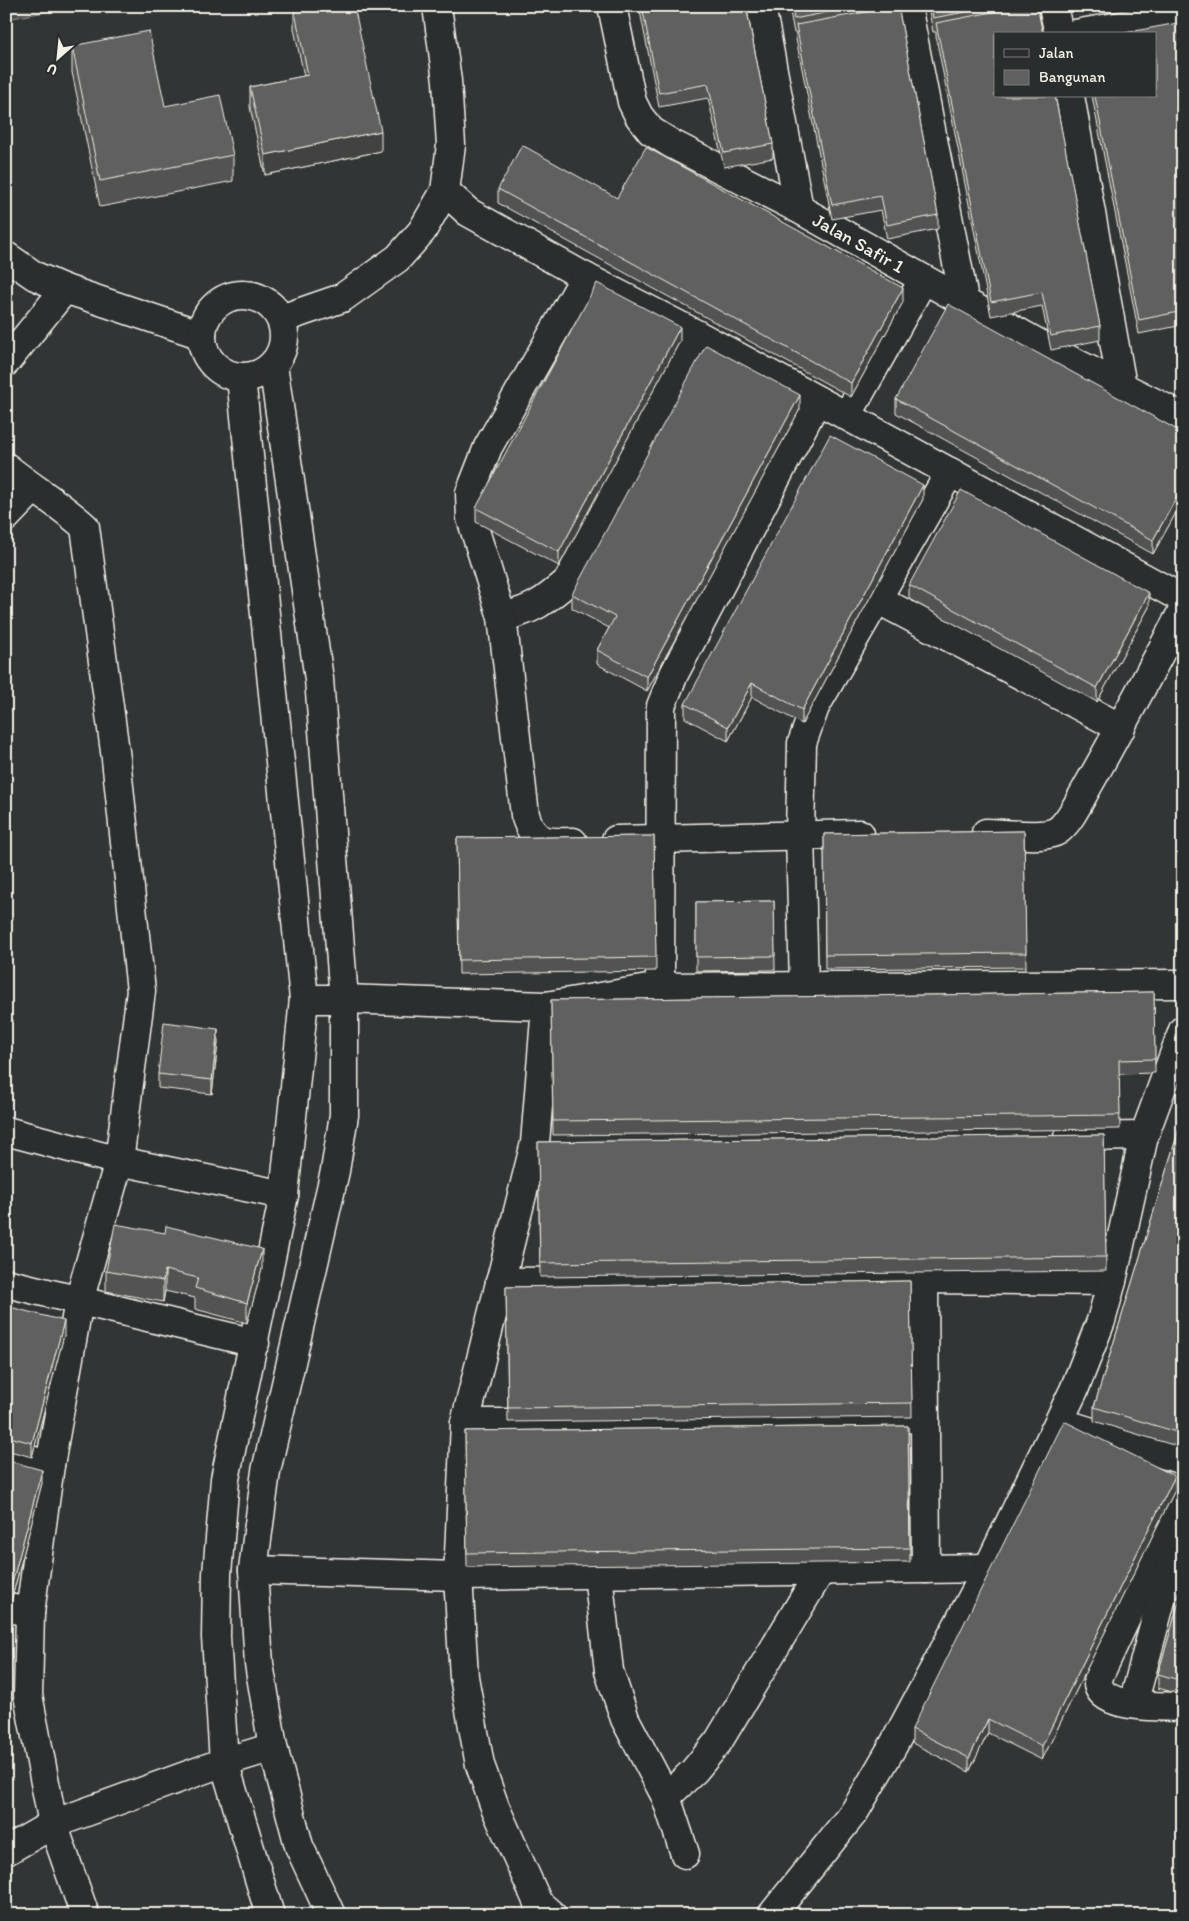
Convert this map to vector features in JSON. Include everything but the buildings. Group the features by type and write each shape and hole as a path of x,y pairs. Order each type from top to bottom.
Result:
{"street":[{"path":"281,319 342,298 398,258 422,230 445,191 451,145 447,81 437,6"},
{"name":"Jalan Safir 1","path":"612,6 632,102 639,116 651,131 672,144 800,209 965,304 1050,350 1182,416"},
{"path":"761,6 800,209"},
{"path":"907,6 965,304"},
{"path":"1054,6 1059,32"},
{"path":"1086,32 1183,15"},
{"path":"1070,98 1122,386"},
{"path":"445,191 468,212 585,278 696,334 1183,599"},
{"path":"6,256 35,276 65,289 202,335"},
{"path":"585,278 488,448 470,494 471,518 502,617 525,815 530,831 539,839 551,843 661,838 888,834"},
{"path":"847,416 923,280"},
{"path":"6,362 65,289"},
{"path":"249,295 262,300 273,308 281,319 283,343 272,364 258,374 241,377 226,373 213,364 205,350 202,335 204,321 211,309 222,300 235,296 249,295"},
{"path":"502,617 528,611 549,598 568,581 696,334"},
{"path":"272,364 319,679 344,998 344,1115 337,1161 266,1471 253,1570 259,1664 273,1747 299,1846 331,1915"},
{"path":"241,377 304,999 284,1195 255,1343 225,1478 217,1574 216,1637 224,1762 270,1915"},
{"path":"660,987 660,725 662,706 667,689 818,400"},
{"path":"6,467 69,512 85,528 116,759 141,991 119,1161 79,1301 50,1465 18,1610 17,1700 53,1824 86,1915"},
{"path":"804,986 800,835 802,743 807,725 815,707 950,472"},
{"path":"6,517 33,488"},
{"path":"877,599 1121,728"},
{"path":"956,833 1015,833 1036,836 1058,831 1072,813 1121,728 1183,610"},
{"path":"304,999 344,998 546,1006 660,987 1183,984"},
{"path":"546,1006 535,1143 465,1423 458,1576 464,1677 480,1766 495,1807 538,1903 552,1915"},
{"path":"772,1915 855,1811 898,1736 988,1568 1058,1422 1091,1349 1112,1281 1144,1136 1183,1030"},
{"path":"6,1131 119,1161 284,1195"},
{"path":"1044,1137 1144,1136"},
{"path":"535,1143 565,1143"},
{"path":"500,1282 924,1279 1112,1281"},
{"path":"924,1279 926,1569"},
{"path":"6,1283 255,1343"},
{"path":"465,1423 709,1423 924,1418"},
{"path":"1058,1422 1183,1460"},
{"path":"6,1454 50,1465"},
{"path":"1183,1497 1098,1678 1096,1686 1100,1693 1109,1699 1133,1704 1183,1707"},
{"path":"1133,1704 1183,1520"},
{"path":"253,1570 458,1576 988,1568"},
{"path":"666,1797 694,1771 718,1742 820,1572"},
{"path":"598,1574 609,1670 625,1719 666,1797 685,1854"},
{"path":"6,1851 53,1824 224,1762 273,1747"}],"shaded area":[{"path":"6,6 78,6 6,19"}]}
